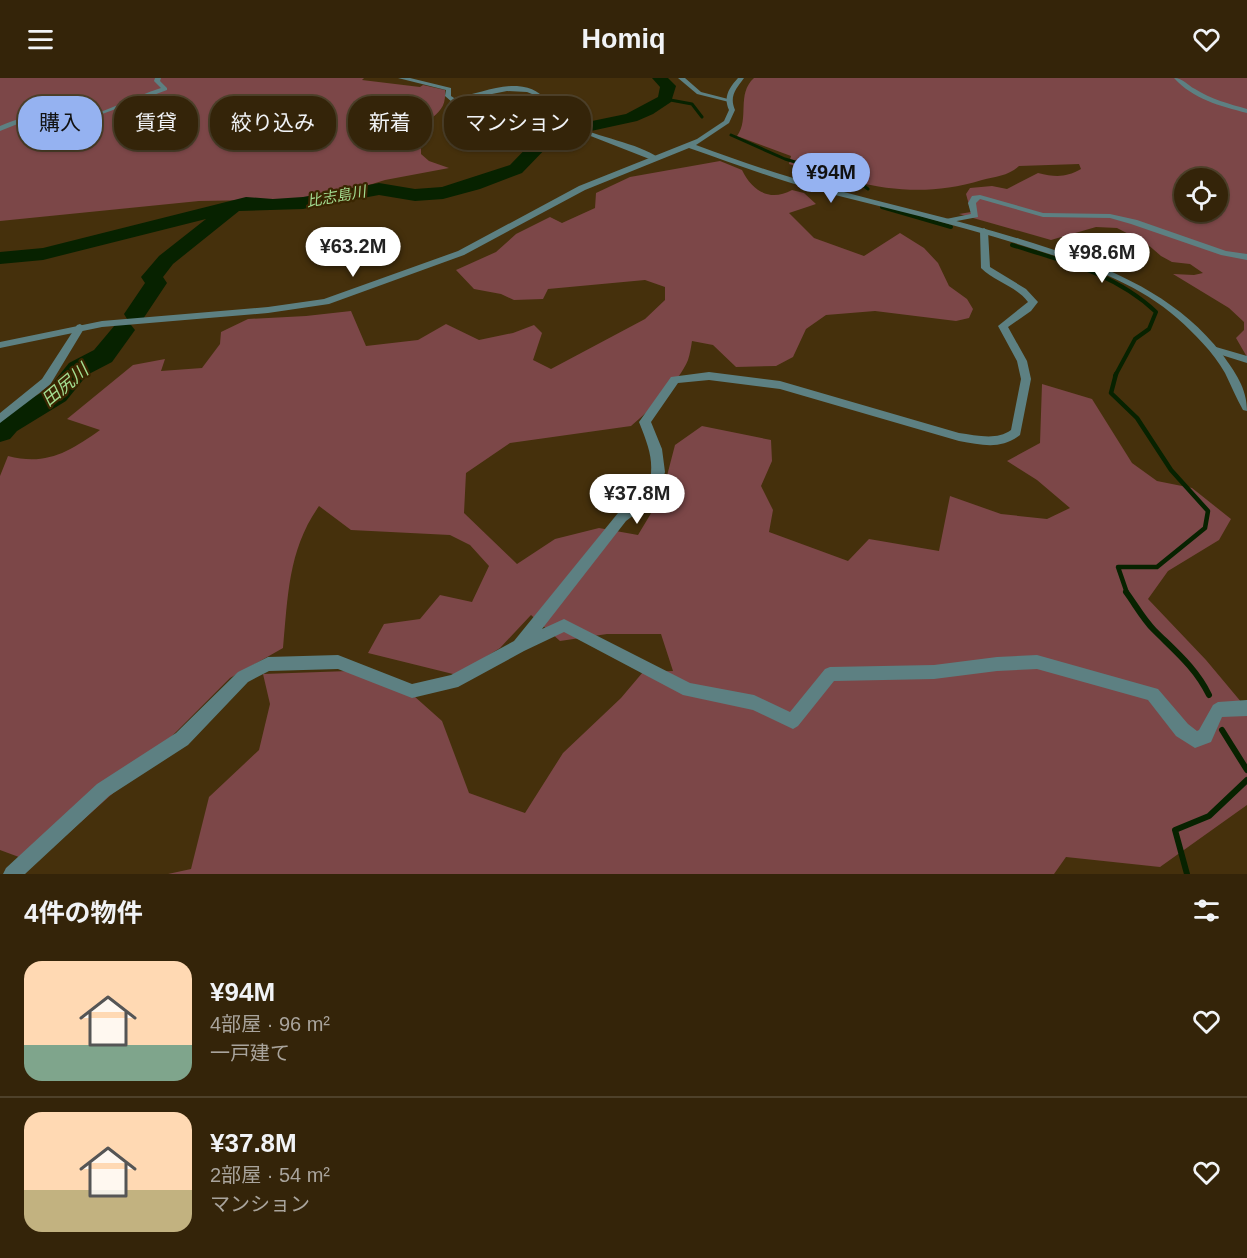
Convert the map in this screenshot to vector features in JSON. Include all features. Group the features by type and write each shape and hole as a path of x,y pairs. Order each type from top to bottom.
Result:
{"street":[{"path":"0,129 12,122 33,117 74,120 97,115 165,89 157,81 158,78"},
{"path":"401,78 449,89 448,96 452,100 465,99 502,88 529,91 542,98 550,110 561,116 567,125 656,158"},
{"path":"681,78 699,93 729,100"},
{"path":"0,345 80,327 268,310 326,302 461,253 555,201 606,177 705,138 724,126 732,110 729,100 731,90 741,78"},
{"path":"1177,78 1192,91 1206,98 1247,111"},
{"path":"688,145 790,180 902,207 1076,259 1125,280 1164,303 1194,327 1216,350 1228,367 1247,407"},
{"path":"949,221 975,215 972,203 975,198 981,197 1043,215 1110,216 1224,253 1247,257"},
{"path":"519,646 622,517 654,494 659,472 656,449 645,422 675,380 709,376 780,385 959,437 984,441 1006,440 1016,432 1026,379 1022,361 1003,326 1010,319 1030,309 1033,302 1021,288 995,277 986,268 984,231"},
{"path":"0,419 46,382 80,327"},
{"path":"1216,350 1247,360"},
{"path":"12,874 103,790 182,739 243,677 268,664 338,662 412,691 453,682 519,646 564,625 688,690 754,703 793,722 830,674 934,672 997,664 1037,662 1153,694 1182,730 1195,740 1205,736 1218,710 1247,708"}],"shaded area":[{"path":"0,78 364,78 362,80 420,87 423,85 445,90 444,102 432,117 432,96 348,96 348,150 421,150 421,154 429,161 449,168 302,199 199,201 0,221"},
{"path":"754,78 1247,78 1247,357 1236,338 1244,330 1244,322 1229,308 1173,274 1203,273 1190,264 1172,262 1146,243 1117,228 1096,227 1051,240 959,214 971,212 966,194 970,188 992,186 1007,189 1038,173 1055,176 1070,174 1081,169 1079,164 1019,166 1002,175 956,186 931,189 907,190 838,178 789,164 791,156 737,136 743,122 746,91"},
{"path":"720,161 742,170 751,184 762,192 776,195 792,190 804,193 816,204 789,213 814,238 864,256 900,233 924,248 938,263 949,286 967,299 973,309 969,318 956,321 875,311 826,315 806,329 793,357 776,366 736,367 713,345 692,341 684,369 671,387 631,426 510,443 466,473 464,513 517,564 555,539 599,528 638,535 662,495 675,445 702,426 771,440 772,461 761,486 773,510 769,532 848,561 869,539 939,551 950,496 1001,514 1047,519 1070,508 1037,480 1007,461 1040,443 1042,384 1092,399 1132,463 1157,481 1192,488 1231,519 1219,540 1168,571 1148,599 1206,660 1247,709 1247,805 1160,867 1066,857 1054,874 168,874 191,869 209,797 259,750 270,704 263,674 349,671 405,688 442,721 469,793 525,813 563,753 621,698 643,672 673,671 661,634 607,634 560,641 531,615 500,648 457,675 368,653 384,624 420,619 440,595 472,602 489,566 470,545 450,535 351,530 319,506 301,539 295,557 288,592 283,648 230,678 131,777 35,863 0,850 0,476 8,456 22,459 46,458 78,445 100,430 67,419 133,365 165,359 161,371 202,368 220,344 221,332 248,319 351,311 366,346 418,340 446,324 479,340 513,333 534,325 542,333 533,360 551,369 645,319 665,300 665,287 645,280 548,289 543,299 514,300 501,294 474,289 456,270 496,252 516,234 550,217 562,223 595,208 596,193 630,177"}],"waterway":[{"name":"比志島川","path":"0,258 43,254 246,203 273,205 303,203 379,189 415,195 443,193 473,185 516,169 545,139 563,132 631,118 647,111 665,99 668,86 659,78"},
{"path":"665,99 692,104 702,117"},
{"path":"731,135 785,159 856,180 868,189"},
{"path":"886,208 882,207 951,227"},
{"name":"田尻川","path":"135,314 156,283 152,277 166,260 229,211"},
{"path":"1012,245 1069,263 1106,278 1124,288 1156,312 1149,329 1135,339 1116,374"},
{"name":"田尻川","path":"0,432 8,424 57,395 78,369 103,356 123,330"},
{"path":"1116,374 1111,393 1137,418 1171,470 1208,511 1205,528 1157,567 1118,567 1127,593"},
{"path":"1126,592 1150,626 1191,668 1209,695"},
{"path":"1222,730 1247,770"},
{"path":"1187,874 1175,830 1209,816 1247,780"}]}
